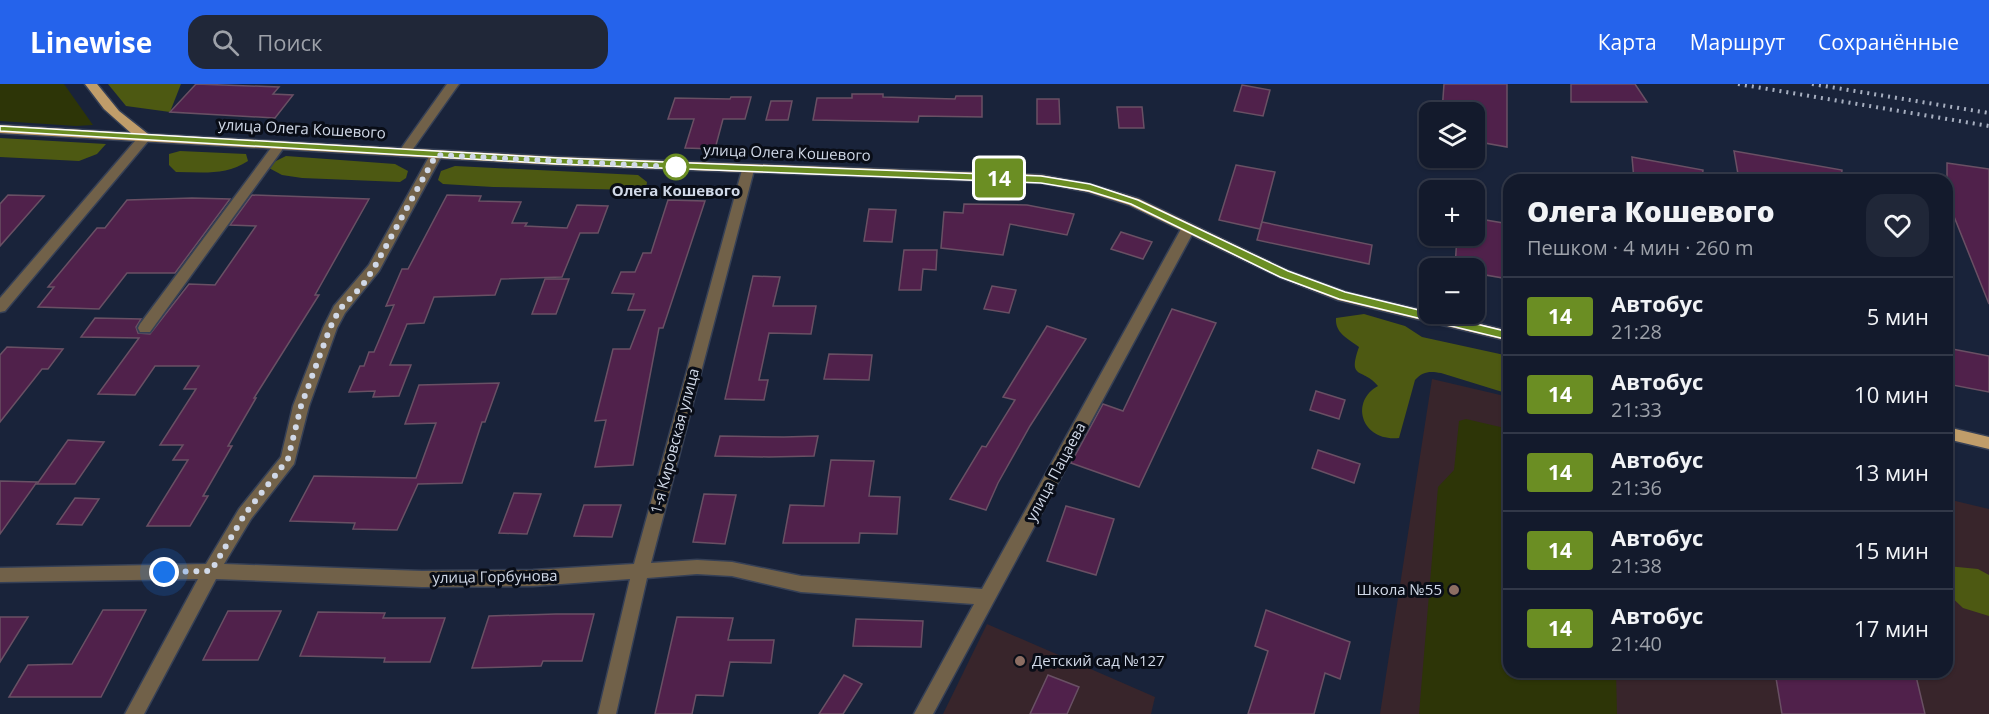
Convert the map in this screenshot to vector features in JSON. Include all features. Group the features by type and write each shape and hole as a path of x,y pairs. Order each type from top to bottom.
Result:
{"main road":[{"path":"91,84 103,104 119,119 145,137"},
{"path":"94,135 111,128 119,119"},
{"name":"улица Олега Кошевого","path":"0,129 278,147 748,170 1041,179 1090,188 1134,202 1284,274 1343,296 1503,335"},
{"path":"1953,434 1989,443"}],"street":[{"path":"404,153 453,84"},
{"path":"0,307 145,137"},
{"path":"145,328 278,147"},
{"path":"134,714 211,571 245,514 288,459 301,406 330,328 339,310 362,286 374,268 436,155"},
{"name":"1-я Кировская улица","path":"607,714 640,572 748,170"},
{"name":"улица Пацаева","path":"923,714 989,597 1188,229"},
{"name":"улица Горбунова","path":"0,575 211,571 422,579 533,578 697,567 732,569 801,584 989,597"}],"shaded area":[{"name":"Школа №55","path":"1432,379 1503,396 1503,678 1953,678 1953,500 1989,509 1989,714 1380,714"},
{"name":"Детский сад №127","path":"987,624 1155,697 1151,714 943,714"}],"green space":[{"path":"0,84 64,84 93,125 0,121"},
{"path":"108,84 181,84 170,112 126,106"},
{"path":"0,138 106,144 97,154 79,161 0,157"},
{"path":"180,151 246,154 248,161 222,171 176,172 169,165 169,154"},
{"path":"286,156 395,164 408,171 406,178 400,182 302,178 282,175 269,168 274,162"},
{"path":"455,166 638,175 647,182 646,188 637,190 493,187 443,184 438,180 441,171"},
{"path":"1364,314 1405,326 1422,337 1503,355 1503,392 1441,373 1427,372 1415,380 1399,438 1386,438 1376,434 1368,428 1362,411 1369,393 1378,386 1356,369 1359,347 1337,328 1336,318"},
{"path":"1466,419 1503,428 1503,678 1616,678 1617,714 1419,714 1438,487 1454,470 1459,421"},
{"path":"1953,567 1978,569 1989,575 1989,616 1963,608 1953,599"}],"building":[{"path":"196,84 279,87 273,94 293,95 275,118 170,112"},
{"path":"1444,84 1507,84 1507,147 1485,143 1485,102 1443,102"},
{"path":"1571,84 1635,84 1647,102 1571,102"},
{"path":"1242,85 1270,90 1263,116 1234,111"},
{"path":"852,94 955,99 956,96 982,96 982,117 919,116 918,122 813,120 817,98 852,98"},
{"path":"731,97 751,97 745,119 723,119 715,149 685,148 694,119 668,119 675,98 730,99"},
{"path":"1037,99 1059,99 1060,124 1037,124"},
{"path":"771,101 792,101 788,120 766,120"},
{"path":"1117,107 1142,107 1144,128 1119,128"},
{"path":"1734,151 1842,170 1842,174 1738,174"},
{"path":"1632,157 1703,170 1703,174 1633,174"},
{"path":"1947,163 1989,169 1989,304 1953,214 1953,174 1947,174"},
{"path":"1236,165 1275,172 1260,229 1219,220"},
{"path":"8,195 44,196 0,246 0,204"},
{"path":"252,195 369,199 315,295 319,295 254,398 256,398 228,446 232,446 203,496 208,496 190,526 147,526 188,460 173,460 183,445 160,445 196,389 184,389 199,366 155,366 135,395 98,394 139,338 81,337 95,318 141,319 136,327 138,333 150,334 189,284 215,285 256,226 230,225"},
{"path":"447,195 481,196 479,201 521,202 512,223 527,223 525,226 567,228 577,205 608,206 598,233 580,233 562,277 501,279 495,295 434,297 424,323 407,324 390,365 411,365 399,396 373,397 375,391 349,392 360,366 364,366 369,352 374,352 394,305 386,306 402,269 408,269"},
{"path":"230,199 175,273 127,273 99,309 38,307 54,287 48,287 97,228 105,228 127,200"},
{"path":"668,200 705,201 663,328 659,328 633,465 595,467 606,420 595,421 613,349 630,349 645,310 628,310 634,294 612,293 621,272 635,272 643,253 651,253"},
{"path":"964,204 1027,205 1074,214 1067,235 1010,224 1003,255 941,248 944,212 963,213"},
{"path":"869,209 896,210 892,242 864,241"},
{"path":"1485,220 1503,223 1503,278 1485,275 1485,258 1456,258 1456,246 1485,246"},
{"path":"1262,222 1372,245 1369,264 1257,240"},
{"path":"1121,232 1152,242 1143,259 1111,249"},
{"path":"904,250 937,250 936,270 923,269 921,290 899,290"},
{"path":"753,276 780,277 773,306 816,306 811,334 769,333 759,380 768,380 764,400 725,399"},
{"path":"545,279 569,279 556,314 532,314"},
{"path":"992,286 1016,290 1009,313 984,309"},
{"path":"1172,309 1216,323 1139,487 1071,463 1103,404 1123,411"},
{"path":"1047,326 1086,339 1030,426 998,483 986,510 950,499 982,446 986,447 1015,400 1003,397"},
{"path":"7,347 63,349 48,369 42,369 0,422 0,355"},
{"path":"1953,349 1989,356 1989,392 1953,385"},
{"path":"829,354 872,355 869,380 824,379"},
{"path":"499,383 485,422 482,422 462,483 418,484 397,530 353,529 355,523 290,521 314,476 416,478 436,423 405,424 419,385"},
{"path":"1316,391 1345,400 1339,419 1310,410"},
{"path":"720,436 818,436 814,456 769,457 715,456"},
{"path":"68,440 104,442 75,484 37,484"},
{"path":"1318,450 1360,464 1354,483 1312,468"},
{"path":"831,460 874,461 869,496 900,497 897,534 860,533 859,543 783,543 790,505 824,506"},
{"path":"0,481 37,482 0,534"},
{"path":"514,493 541,494 527,534 499,533"},
{"path":"704,494 736,495 725,544 693,542"},
{"path":"75,498 99,499 82,525 57,524"},
{"path":"584,505 621,505 612,537 574,536"},
{"path":"1066,506 1114,519 1096,575 1047,561"},
{"path":"103,610 146,610 101,697 9,697 28,665 72,664"},
{"path":"1266,610 1350,642 1340,679 1325,673 1314,714 1248,714 1268,651 1255,646"},
{"path":"228,611 281,611 258,660 203,660"},
{"path":"318,612 385,613 383,618 445,618 430,662 384,662 385,658 300,656"},
{"path":"594,614 582,661 543,661 541,666 472,668 489,616"},
{"path":"0,617 28,617 0,662"},
{"path":"677,617 733,618 728,640 774,640 771,663 730,662 723,696 696,695 692,714 655,714"},
{"path":"856,619 923,621 921,647 853,646"},
{"path":"844,675 862,684 843,714 819,714"},
{"path":"1048,675 1079,687 1067,714 1030,714"},
{"path":"1776,678 1916,678 1925,714 1782,714"}],"railway":[{"path":"1738,84 1989,126"},
{"path":"1812,84 1989,113"}],"bus line":[{"name":"14","path":"0,129 278,147 558,161 1041,179 1090,188 1134,202 1284,274 1343,296 1503,335"}],"place":[{"name":"Олега Кошевого","path":"676,167"},
{"name":"Школа №55","path":"1454,590"},
{"name":"Детский сад №127","path":"1020,661"}],"route":[{"path":"164,572 211,571 245,514 277,477 288,459 301,406 330,328 339,310 362,286 374,268 436,155 676,167"}]}
